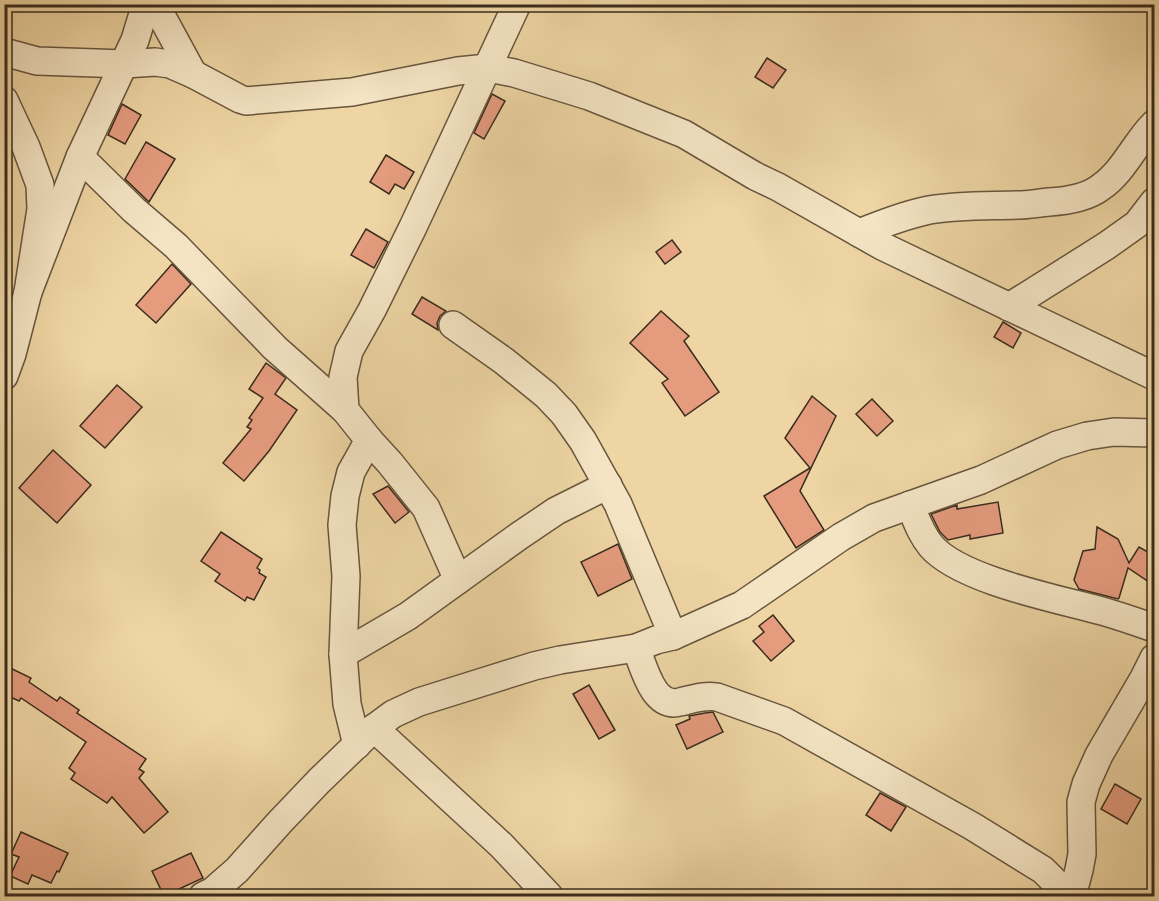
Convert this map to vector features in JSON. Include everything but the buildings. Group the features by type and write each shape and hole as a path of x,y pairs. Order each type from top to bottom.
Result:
{"street":[{"path":"28,292 80,157 135,40 146,4"},
{"path":"155,4 193,74"},
{"path":"345,410 343,377 349,351 413,227 517,4"},
{"path":"4,52 37,61 171,64 240,99 253,101 352,92 458,71 488,68 514,73 589,96 684,134 755,176 932,271 1155,376"},
{"path":"4,100 26,147 40,185 41,208 28,292 4,376"},
{"path":"859,233 898,218 930,210 972,206 1019,206 1063,201 1087,195 1102,187 1117,173 1155,124"},
{"path":"80,157 134,210 176,246 275,348 345,410 426,508 458,580"},
{"path":"1009,307 1137,224 1155,202"},
{"path":"453,325 519,374 564,414 583,441 618,504 673,636"},
{"path":"202,897 213,891 237,870 303,798 365,736 393,714 419,702 534,666 636,648 673,636 742,605 841,537 874,518 981,480 1057,445 1087,436 1114,432 1155,434"},
{"path":"369,440 351,472 345,496 342,525 346,576 343,654 347,704 365,736 501,845 549,897"},
{"path":"343,654 408,616 556,511 608,485"},
{"path":"910,505 922,533 932,547 946,559 978,575 1022,590 1155,628"},
{"path":"636,648 659,698 668,703 677,703 706,696 717,697 784,721 972,826 1043,870 1064,897"},
{"path":"1072,897 1082,854 1081,802 1086,784 1099,755 1155,658"}]}
